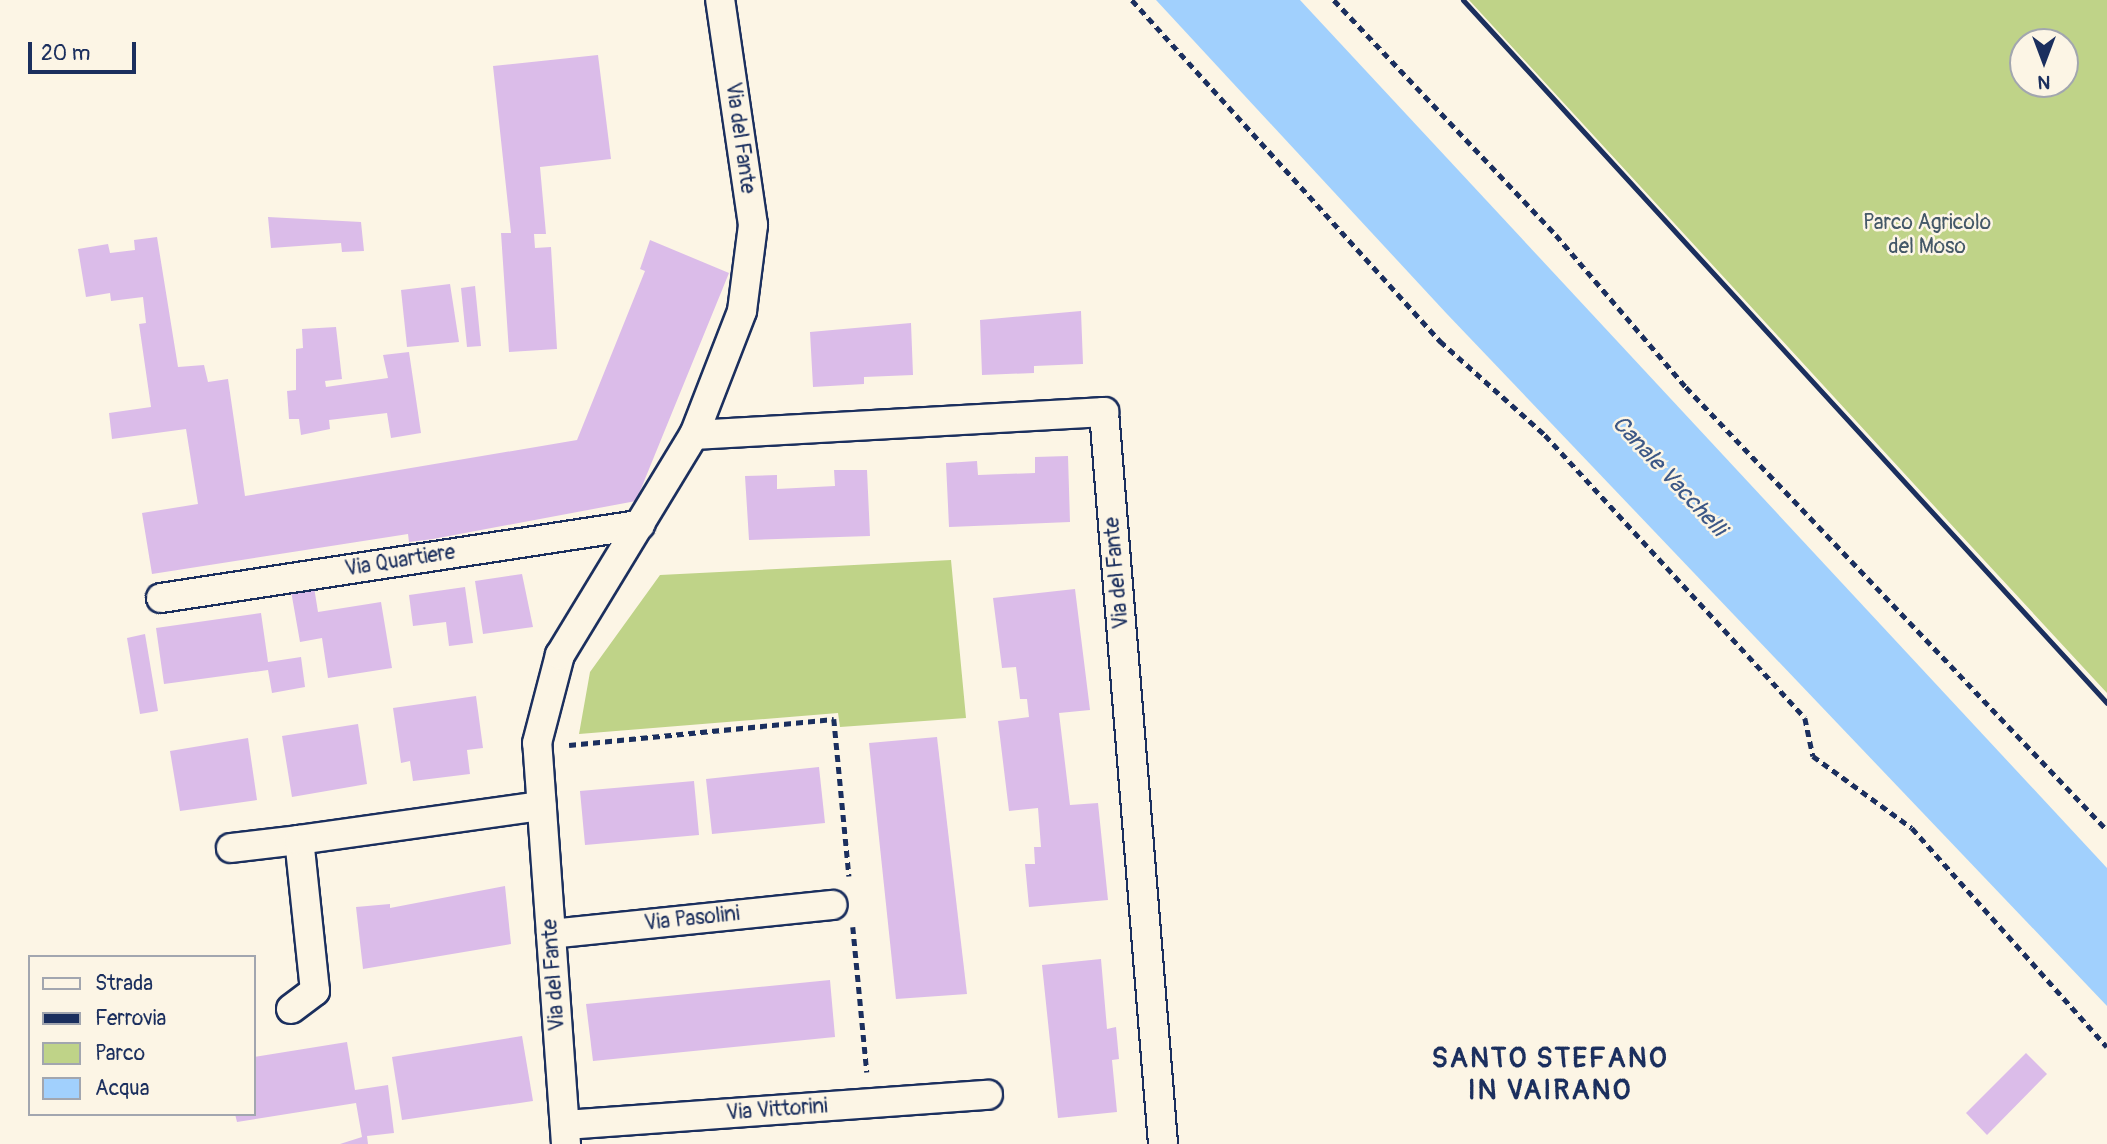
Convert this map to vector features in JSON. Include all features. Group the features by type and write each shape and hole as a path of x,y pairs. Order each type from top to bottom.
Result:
{"street":[{"name":"Via del Fante","path":"566,1134 537,748 560,655 694,435 742,311 753,225 720,0"},
{"name":"Via del Fante","path":"694,435 1104,412 1163,1144"},
{"name":"Via Quartiere","path":"160,598 640,525"},
{"path":"232,848 542,806"},
{"path":"291,1009 315,991 299,840"},
{"name":"Via Pasolini","path":"551,934 841,894"},
{"name":"Via Vittorini","path":"566,1134 869,1104 988,1096"}],"path":[{"path":"1132,0 1440,341 1545,435 1805,718 1813,756 1912,828 2107,1047"},
{"path":"1334,0 1556,235 1686,387 2107,830"},
{"path":"537,748 834,719 841,894"},
{"path":"853,925 869,1104"}],"green space":[{"name":"Parco Agricolo del Moso","path":"1469,0 2107,0 2107,693"},
{"path":"951,560 966,718 840,727 838,713 579,734 590,672 660,575"}],"water":[{"name":"Canale Vacchelli","path":"1156,0 1300,0 2107,868 2107,1006 1447,314"}],"building":[{"path":"598,55 611,159 540,167 546,234 534,234 535,248 551,247 557,349 509,352 501,233 511,233 493,66"},
{"path":"268,217 361,222 364,251 342,252 341,243 271,248"},
{"path":"157,237 178,367 204,365 208,382 228,379 245,496 577,440 645,271 640,269 650,240 729,273 636,501 433,539 409,542 408,534 152,574 142,513 198,504 186,429 112,439 109,413 151,407 139,324 146,323 143,297 111,301 110,293 86,297 78,249 108,244 110,253 135,250 134,240"},
{"path":"450,284 459,342 407,347 401,290"},
{"path":"475,286 481,346 467,347 461,288"},
{"path":"1081,311 1083,364 1034,366 1034,373 982,375 980,320"},
{"path":"911,323 913,375 864,377 864,384 813,387 810,332"},
{"path":"336,327 342,379 325,381 326,387 388,378 383,355 409,352 421,433 391,438 387,413 329,420 330,429 301,435 299,419 289,419 287,391 296,390 296,349 303,348 302,329"},
{"path":"1068,456 1070,522 949,527 946,463 977,461 978,475 1035,473 1035,457"},
{"path":"834,470 867,470 870,536 749,540 745,476 777,475 777,489 835,486"},
{"path":"522,574 533,627 483,634 475,581"},
{"path":"314,587 318,612 381,602 392,668 328,678 322,638 300,642 291,591"},
{"path":"465,587 473,643 449,646 446,622 413,626 409,595"},
{"path":"1075,589 1090,710 1059,713 1070,805 1098,803 1108,900 1029,907 1025,864 1035,864 1034,847 1041,847 1038,808 1009,811 998,721 1029,717 1027,699 1020,699 1016,667 1002,668 993,598"},
{"path":"261,613 268,662 301,657 305,687 272,693 268,670 164,684 156,628"},
{"path":"145,634 158,711 140,714 127,638"},
{"path":"476,696 483,748 467,750 470,774 413,781 410,761 401,763 393,708"},
{"path":"358,724 367,784 292,797 282,736"},
{"path":"937,737 967,994 896,999 869,743"},
{"path":"248,738 257,800 180,811 170,751"},
{"path":"819,767 825,823 712,834 706,779"},
{"path":"694,781 699,835 585,845 580,791"},
{"path":"505,886 511,944 363,969 356,907 390,904 390,908"},
{"path":"1101,959 1107,1029 1116,1027 1119,1059 1112,1060 1117,1112 1058,1118 1042,965"},
{"path":"830,980 835,1037 593,1061 586,1004"},
{"path":"522,1036 533,1101 402,1120 392,1057"},
{"path":"347,1042 355,1090 388,1085 394,1133 367,1136 368,1144 340,1144 362,1137 356,1103 237,1122 236,1116 256,1116 256,1057"},
{"path":"2026,1053 2047,1074 1987,1135 1966,1113"}],"railway":[{"path":"1463,0 2107,703"}],"district":[{"name":"SANTO STEFANO IN VAIRANO","path":"1550,1075"}]}
